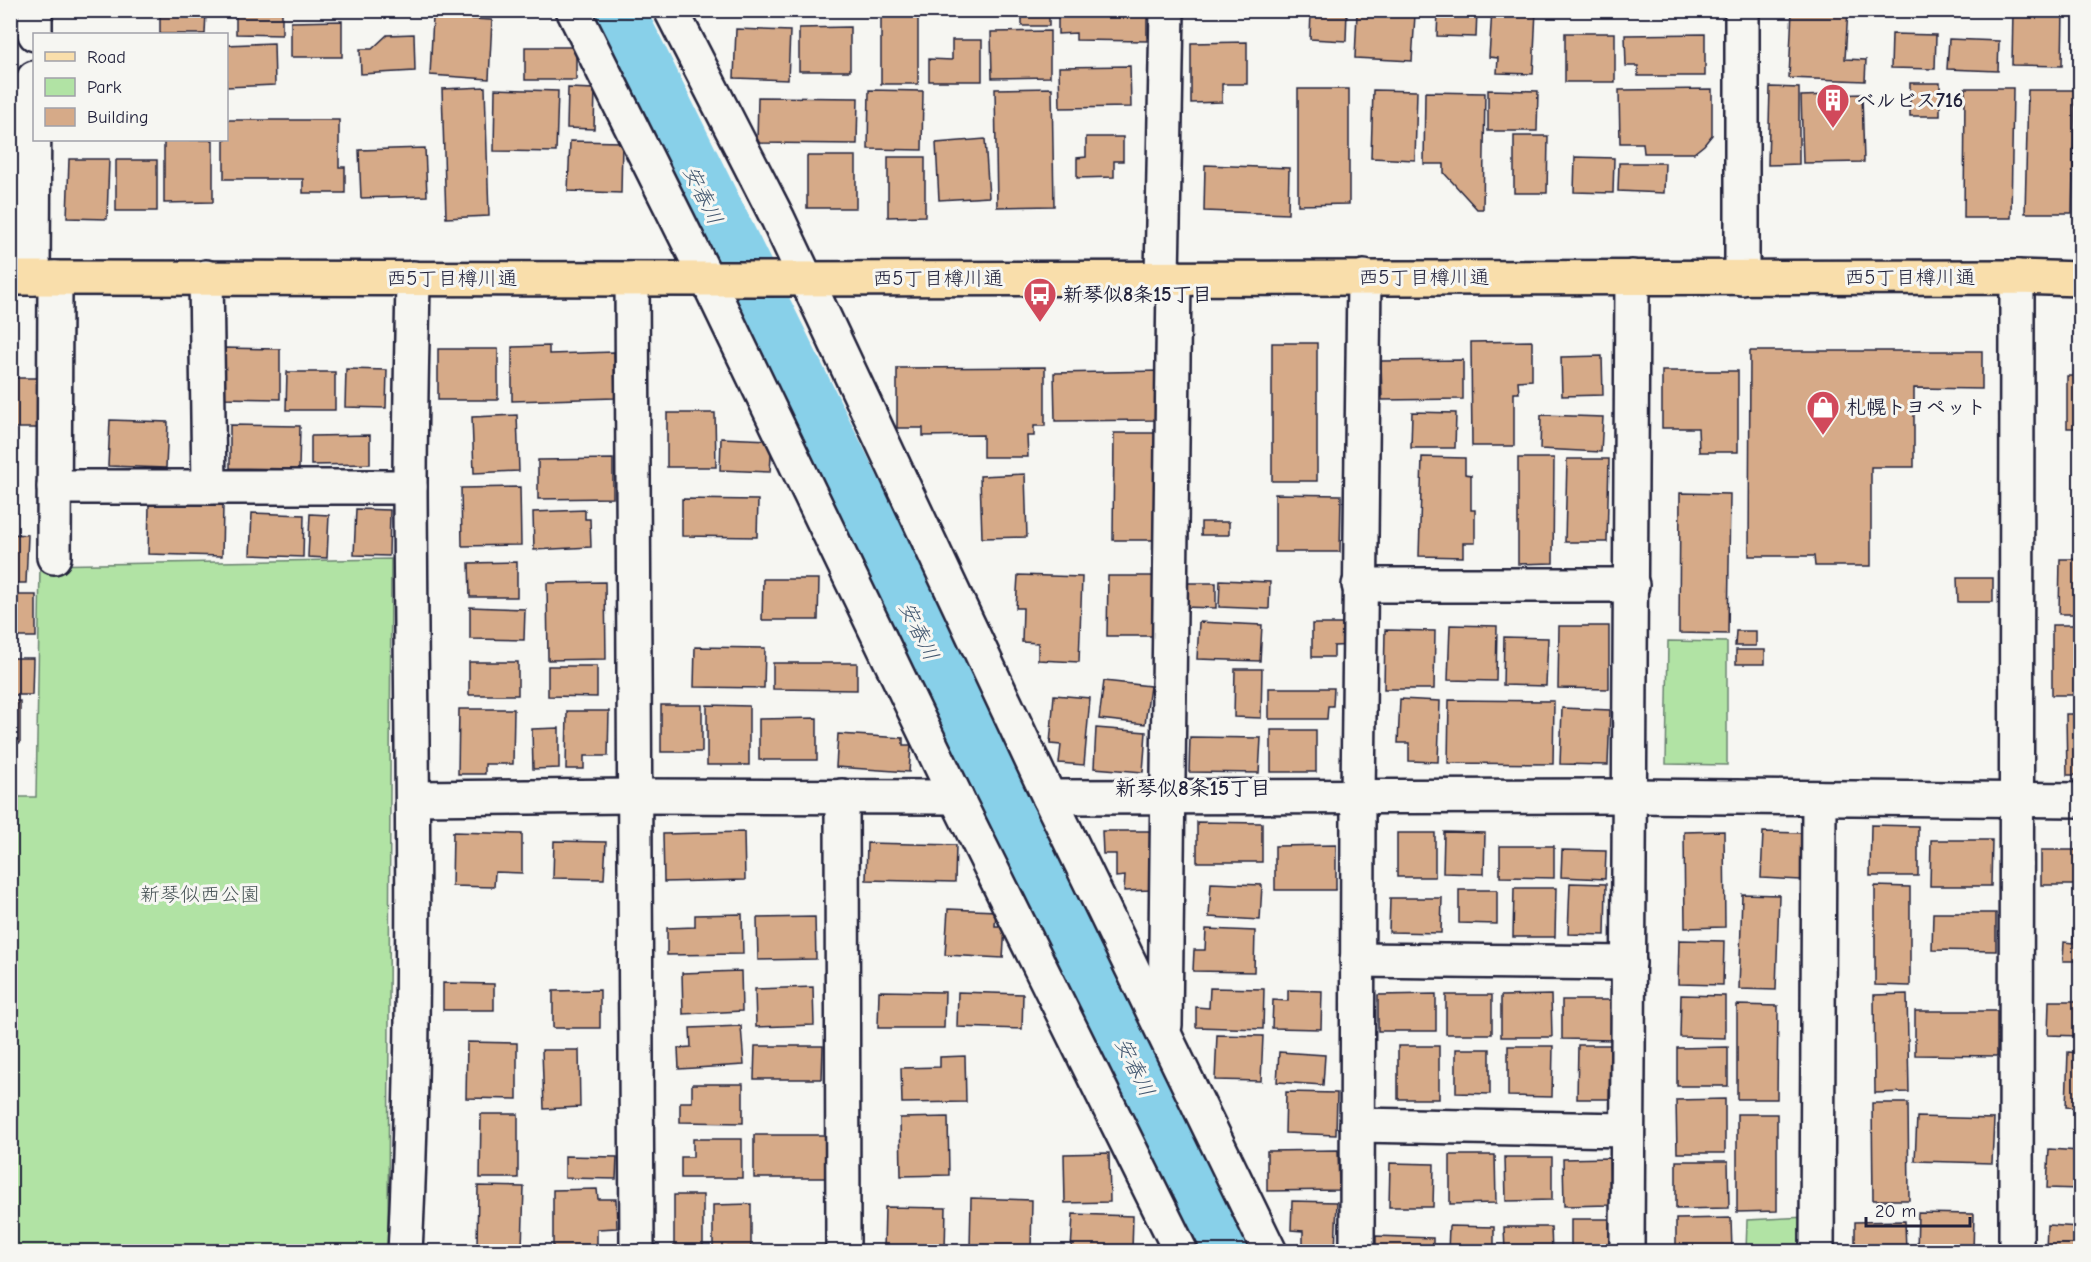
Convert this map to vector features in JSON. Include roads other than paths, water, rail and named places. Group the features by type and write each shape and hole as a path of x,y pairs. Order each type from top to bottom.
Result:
{"main road":[{"name":"西5丁目樽川通","path":"33,278 2017,277 2080,279"}],"street":[{"path":"35,10 35,33"},
{"path":"573,10 716,279 956,796 1181,1251"},
{"path":"671,10 778,219 791,279 1049,797 1270,1251"},
{"path":"1165,1034 1167,10"},
{"path":"1742,278 1743,10"},
{"path":"34,141 33,278 54,487 54,557"},
{"path":"206,277 209,487"},
{"path":"1357,1251 1359,585 1364,277"},
{"path":"1627,1251 1632,277"},
{"path":"2016,1251 2017,277"},
{"path":"405,1251 412,1125 414,798 410,487 412,278"},
{"path":"632,279 637,1251"},
{"path":"54,487 410,487"},
{"path":"1359,585 1632,585"},
{"path":"842,796 843,1251"},
{"path":"414,798 956,796"},
{"path":"1049,797 1631,796 2080,800"},
{"path":"1817,1251 1819,798"},
{"path":"1357,960 1629,963"},
{"path":"1357,1125 1627,1130"}],"waterway":[{"name":"安春川","path":"612,10 1226,1252"}],"place":[{"name":"ベルビス716","path":"1833,129"},
{"name":"新琴似8条15丁目","path":"1040,323"},
{"name":"札幌トヨペット","path":"1823,436"}],"district":[{"name":"新琴似8条15丁目","path":"1193,788"}],"park label":[{"name":"新琴似西公園","path":"200,894"}]}
